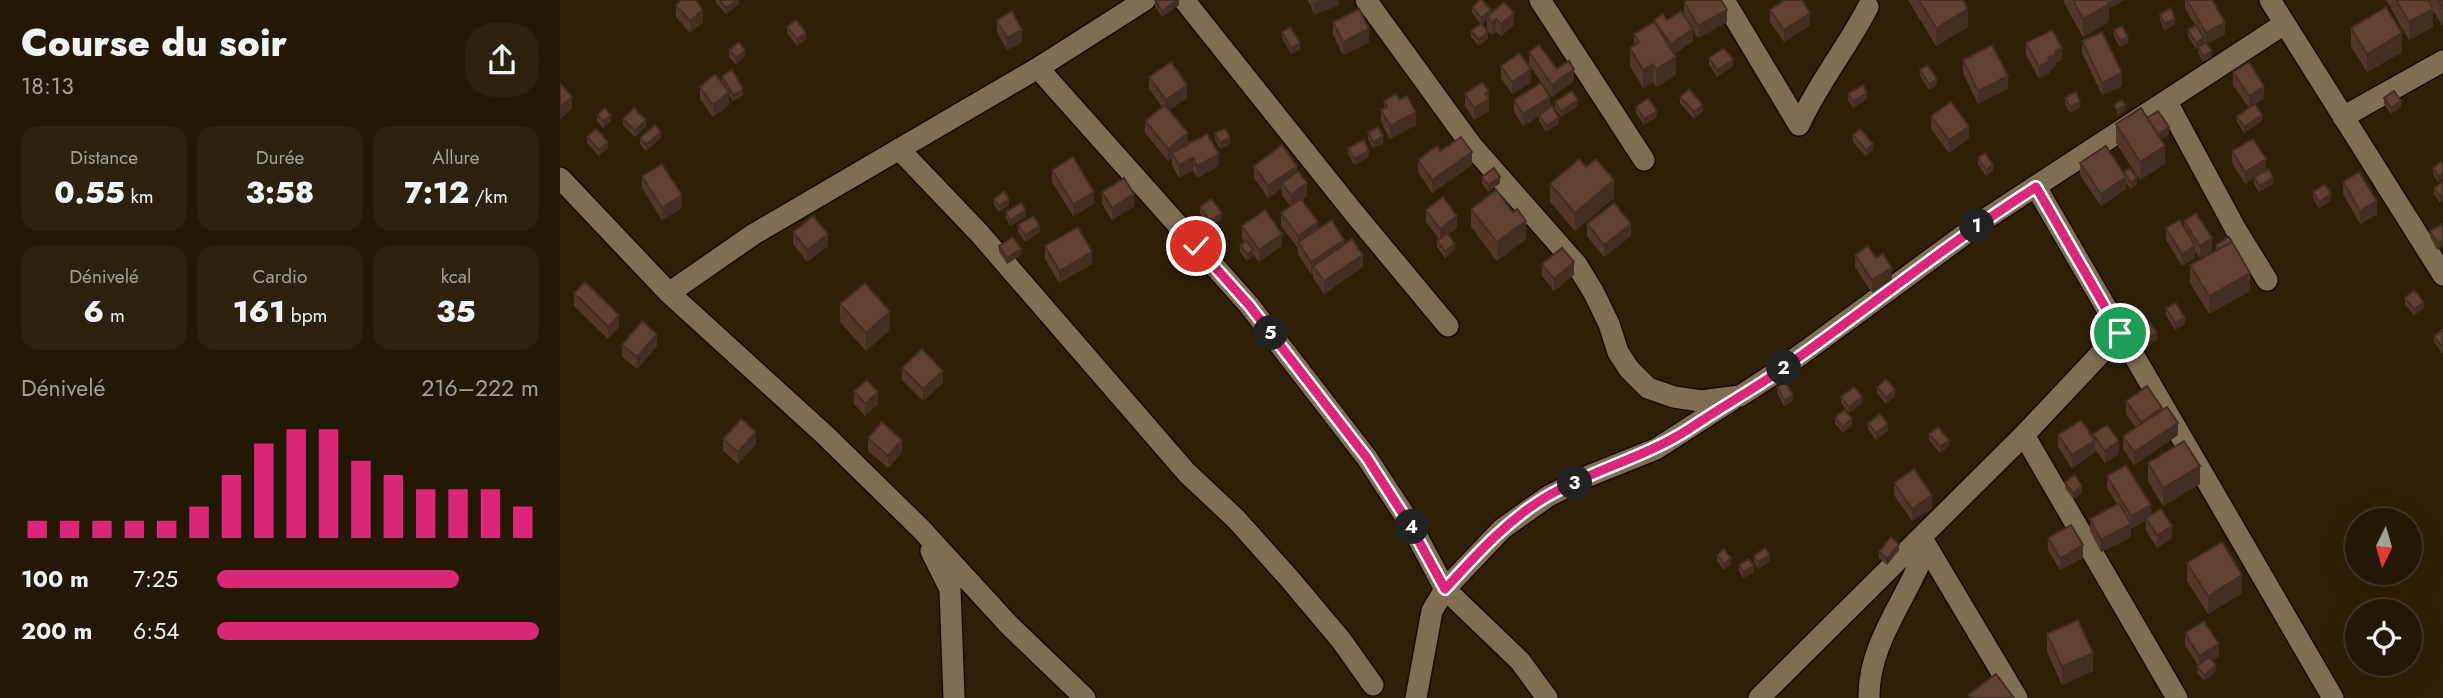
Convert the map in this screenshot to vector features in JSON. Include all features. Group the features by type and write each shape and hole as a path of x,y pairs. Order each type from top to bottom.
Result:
{"street":[{"path":"670,293 754,233 1038,68 1145,0"},
{"path":"1184,0 1353,213 1448,326"},
{"path":"1366,0 1472,146 1577,265 1609,324 1618,352 1629,369 1648,388 1674,397 1701,401 1740,396"},
{"path":"1540,0 1644,160"},
{"path":"1724,0 1799,125 1814,93 1854,35 1868,7"},
{"path":"2270,0 2443,275"},
{"path":"1416,698 1433,611 1445,589 1502,529 1546,497 1586,477 1657,449 1740,396 1777,372 1987,218 2284,24"},
{"path":"2343,117 2443,61"},
{"path":"1038,68 1275,337 1367,458 1410,525 1445,589 1520,661 1547,698"},
{"path":"2167,102 2235,228 2267,280"},
{"path":"899,149 980,234 1187,473 1236,519 1288,577 1341,639 1373,685"},
{"path":"560,178 670,293 825,435 921,529 1009,625 1084,698"},
{"path":"2036,187 2333,698"},
{"path":"1759,698 1924,543 2120,333"},
{"path":"2024,435 2177,698"},
{"path":"921,529 950,589 954,698"},
{"path":"1869,698 1873,663 1882,639 1918,572 1924,543"},
{"path":"1924,543 2017,698"}],"building":[{"path":"681,0 695,0 703,10 690,21 676,5"},
{"path":"719,0 736,0 726,8"},
{"path":"1155,0 1178,0 1162,11"},
{"path":"1480,0 1491,10 1481,18 1472,7"},
{"path":"1721,0 1727,10 1698,26 1684,2"},
{"path":"1785,0 1802,0 1810,13 1784,30 1770,10"},
{"path":"1919,0 1963,0 1968,9 1936,28"},
{"path":"2073,0 2107,0 2109,4 2083,19"},
{"path":"2187,0 2212,0 2225,22 2206,33"},
{"path":"2396,0 2428,0 2433,9 2409,22"},
{"path":"1504,2 1514,13 1501,24 1496,19 1492,23 1487,17"},
{"path":"2386,7 2402,33 2367,54 2351,28"},
{"path":"2171,8 2175,19 2164,24 2160,14"},
{"path":"1359,9 1369,29 1343,42 1333,22"},
{"path":"1012,11 1022,30 1007,38 997,20"},
{"path":"1681,11 1693,29 1671,44 1654,20 1663,14 1667,20"},
{"path":"796,20 806,33 797,39 787,27"},
{"path":"1654,22 1676,57 1656,69 1653,64 1643,70 1630,48 1639,42 1634,34"},
{"path":"1481,23 1488,32 1479,40 1471,31"},
{"path":"2196,25 2204,38 2196,43 2188,30"},
{"path":"2122,26 2128,37 2120,41 2114,30"},
{"path":"1290,27 1300,43 1291,48 1282,32"},
{"path":"2052,30 2062,48 2048,58 2050,61 2039,67 2026,43"},
{"path":"2102,32 2122,73 2102,83 2082,41"},
{"path":"739,42 745,50 736,58 729,50"},
{"path":"2206,42 2212,51 2203,56 2198,47"},
{"path":"1539,45 1557,69 1569,61 1574,69 1552,85 1529,52"},
{"path":"1992,45 2008,76 1978,91 1963,60"},
{"path":"1724,48 1733,60 1717,70 1709,58"},
{"path":"1519,53 1531,69 1512,82 1501,66"},
{"path":"1171,62 1187,85 1166,100 1149,77"},
{"path":"2249,62 2264,86 2249,96 2233,72"},
{"path":"1927,65 1937,79 1929,84 1920,70"},
{"path":"732,70 743,89 733,95 722,76"},
{"path":"715,74 729,92 713,105 700,87"},
{"path":"1482,82 1489,91 1485,94 1489,99 1474,108 1465,94"},
{"path":"560,83 572,97 560,107"},
{"path":"1541,83 1550,97 1523,114 1514,100"},
{"path":"1863,85 1867,93 1853,101 1848,94"},
{"path":"1689,89 1703,105 1694,112 1680,97"},
{"path":"1572,91 1578,100 1561,111 1555,102"},
{"path":"2394,91 2401,101 2391,108 2384,98"},
{"path":"2076,92 2080,102 2070,107 2065,98"},
{"path":"1396,94 1399,100 1407,96 1416,112 1390,126 1381,110 1387,107 1384,101"},
{"path":"1648,98 1657,111 1644,119 1636,107"},
{"path":"2122,100 2125,105 2117,110 2114,105"},
{"path":"1951,102 1969,126 1949,140 1931,116"},
{"path":"2255,104 2262,115 2244,127 2237,116"},
{"path":"1165,105 1188,133 1168,149 1145,121"},
{"path":"1552,106 1559,118 1546,126 1539,115"},
{"path":"605,108 611,115 603,121 597,115"},
{"path":"634,108 646,120 635,131 623,119"},
{"path":"2141,108 2165,146 2140,162 2116,124"},
{"path":"2158,111 2169,127 2158,134 2147,118"},
{"path":"655,125 661,132 646,145 640,138"},
{"path":"1378,127 1383,136 1373,142 1368,132"},
{"path":"1225,128 1230,137 1220,143 1215,133"},
{"path":"596,129 608,142 599,150 587,137"},
{"path":"1860,129 1873,144 1866,150 1853,135"},
{"path":"1207,134 1219,154 1197,166 1193,158 1179,165 1172,153"},
{"path":"1461,137 1472,152 1432,180 1418,160 1437,146 1440,151"},
{"path":"2253,139 2266,159 2245,172 2232,151"},
{"path":"1364,140 1369,151 1354,159 1348,148"},
{"path":"1282,145 1297,166 1268,186 1254,166"},
{"path":"2106,146 2126,177 2101,194 2080,163"},
{"path":"1985,153 1993,165 1986,170 1978,158"},
{"path":"1073,157 1094,192 1073,204 1052,170"},
{"path":"1579,159 1586,167 1596,159 1614,180 1575,213 1550,184"},
{"path":"2441,162 2443,173 2438,176 2433,168"},
{"path":"662,164 682,195 662,208 642,176"},
{"path":"1494,168 1500,177 1488,185 1482,177"},
{"path":"2130,168 2137,178 2131,183 2124,172"},
{"path":"2269,169 2273,178 2259,186 2254,177"},
{"path":"1298,171 1307,183 1291,195 1282,183"},
{"path":"2359,172 2377,201 2360,211 2343,182"},
{"path":"1124,178 1134,194 1112,208 1102,192"},
{"path":"2443,182 2443,194 2440,196 2434,188"},
{"path":"2325,184 2331,194 2319,202 2313,192"},
{"path":"1496,190 1513,212 1517,209 1526,221 1497,242 1471,209"},
{"path":"1004,191 1009,199 999,206 994,199"},
{"path":"1443,197 1457,216 1440,229 1426,210"},
{"path":"1211,199 1222,213 1210,221 1200,207"},
{"path":"1301,199 1318,222 1298,236 1281,213"},
{"path":"1021,203 1026,210 1010,220 1006,212"},
{"path":"1614,203 1631,224 1604,245 1587,224"},
{"path":"1265,210 1282,234 1259,250 1242,226"},
{"path":"2196,213 2212,238 2200,246 2184,221"},
{"path":"813,216 828,234 807,250 793,232"},
{"path":"1033,216 1040,226 1025,235 1018,225"},
{"path":"1332,220 1344,240 1311,262 1298,242"},
{"path":"2180,220 2195,246 2182,254 2166,228"},
{"path":"2443,224 2443,240 2437,243 2430,231"},
{"path":"1078,227 1092,252 1059,271 1045,246"},
{"path":"1447,233 1455,244 1445,251 1437,241"},
{"path":"1013,237 1021,249 1007,258 999,246"},
{"path":"2229,237 2232,242 2219,249 2216,245"},
{"path":"1352,239 1363,255 1324,281 1313,266"},
{"path":"1247,241 1253,250 1247,254 1240,245"},
{"path":"2232,242 2250,273 2209,296 2190,265"},
{"path":"1868,246 1876,258 1883,254 1892,268 1872,280 1855,255"},
{"path":"1562,248 1574,262 1554,279 1542,264"},
{"path":"585,282 619,315 608,327 574,293"},
{"path":"865,283 890,312 866,333 840,304"},
{"path":"2414,290 2424,302 2414,309 2405,298"},
{"path":"2176,303 2185,318 2175,323 2166,308"},
{"path":"2137,315 2144,323 2138,327 2132,319"},
{"path":"642,321 657,334 637,357 622,345"},
{"path":"2150,323 2157,333 2143,341 2137,331"},
{"path":"2443,330 2443,348 2434,336"},
{"path":"922,349 943,371 923,389 902,368"},
{"path":"1886,379 1895,390 1886,398 1877,387"},
{"path":"867,380 878,392 865,404 854,391"},
{"path":"1785,382 1793,395 1784,400 1777,387"},
{"path":"2147,386 2162,408 2141,422 2126,401"},
{"path":"1854,387 1862,397 1849,407 1841,397"},
{"path":"2167,407 2178,423 2134,452 2123,436"},
{"path":"1844,410 1852,418 1843,427 1835,418"},
{"path":"1880,414 1888,424 1876,433 1868,423"},
{"path":"741,419 756,432 738,452 723,439"},
{"path":"2081,420 2095,440 2072,455 2058,435"},
{"path":"882,422 902,440 888,456 868,438"},
{"path":"2107,425 2119,441 2105,451 2093,434"},
{"path":"1938,427 1949,440 1940,447 1929,434"},
{"path":"2184,441 2200,466 2163,488 2148,463"},
{"path":"2126,465 2151,505 2131,516 2107,476"},
{"path":"1914,469 1932,495 1912,509 1894,483"},
{"path":"2075,475 2082,486 2073,493 2065,482"},
{"path":"2119,503 2131,524 2101,540 2090,519"},
{"path":"2161,509 2172,526 2157,535 2146,518"},
{"path":"2071,525 2083,545 2060,558 2048,538"},
{"path":"1891,537 1899,544 1887,559 1879,552"},
{"path":"2222,542 2242,575 2208,596 2187,563"},
{"path":"1765,548 1770,555 1758,562 1754,556"},
{"path":"1724,549 1731,558 1724,564 1717,555"},
{"path":"1749,559 1754,566 1743,572 1739,565"},
{"path":"2078,620 2093,653 2062,667 2047,634"},
{"path":"2204,621 2219,644 2199,656 2185,633"},
{"path":"2209,657 2216,666 2204,675 2197,666"},
{"path":"1996,674 2014,698 1970,698 1968,695"}],"route":[{"path":"1196,246 1275,337 1367,458 1410,525 1445,589 1502,529 1546,497 1586,477 1657,449 1688,430 1777,372 1987,218 2036,187 2120,333"}]}
